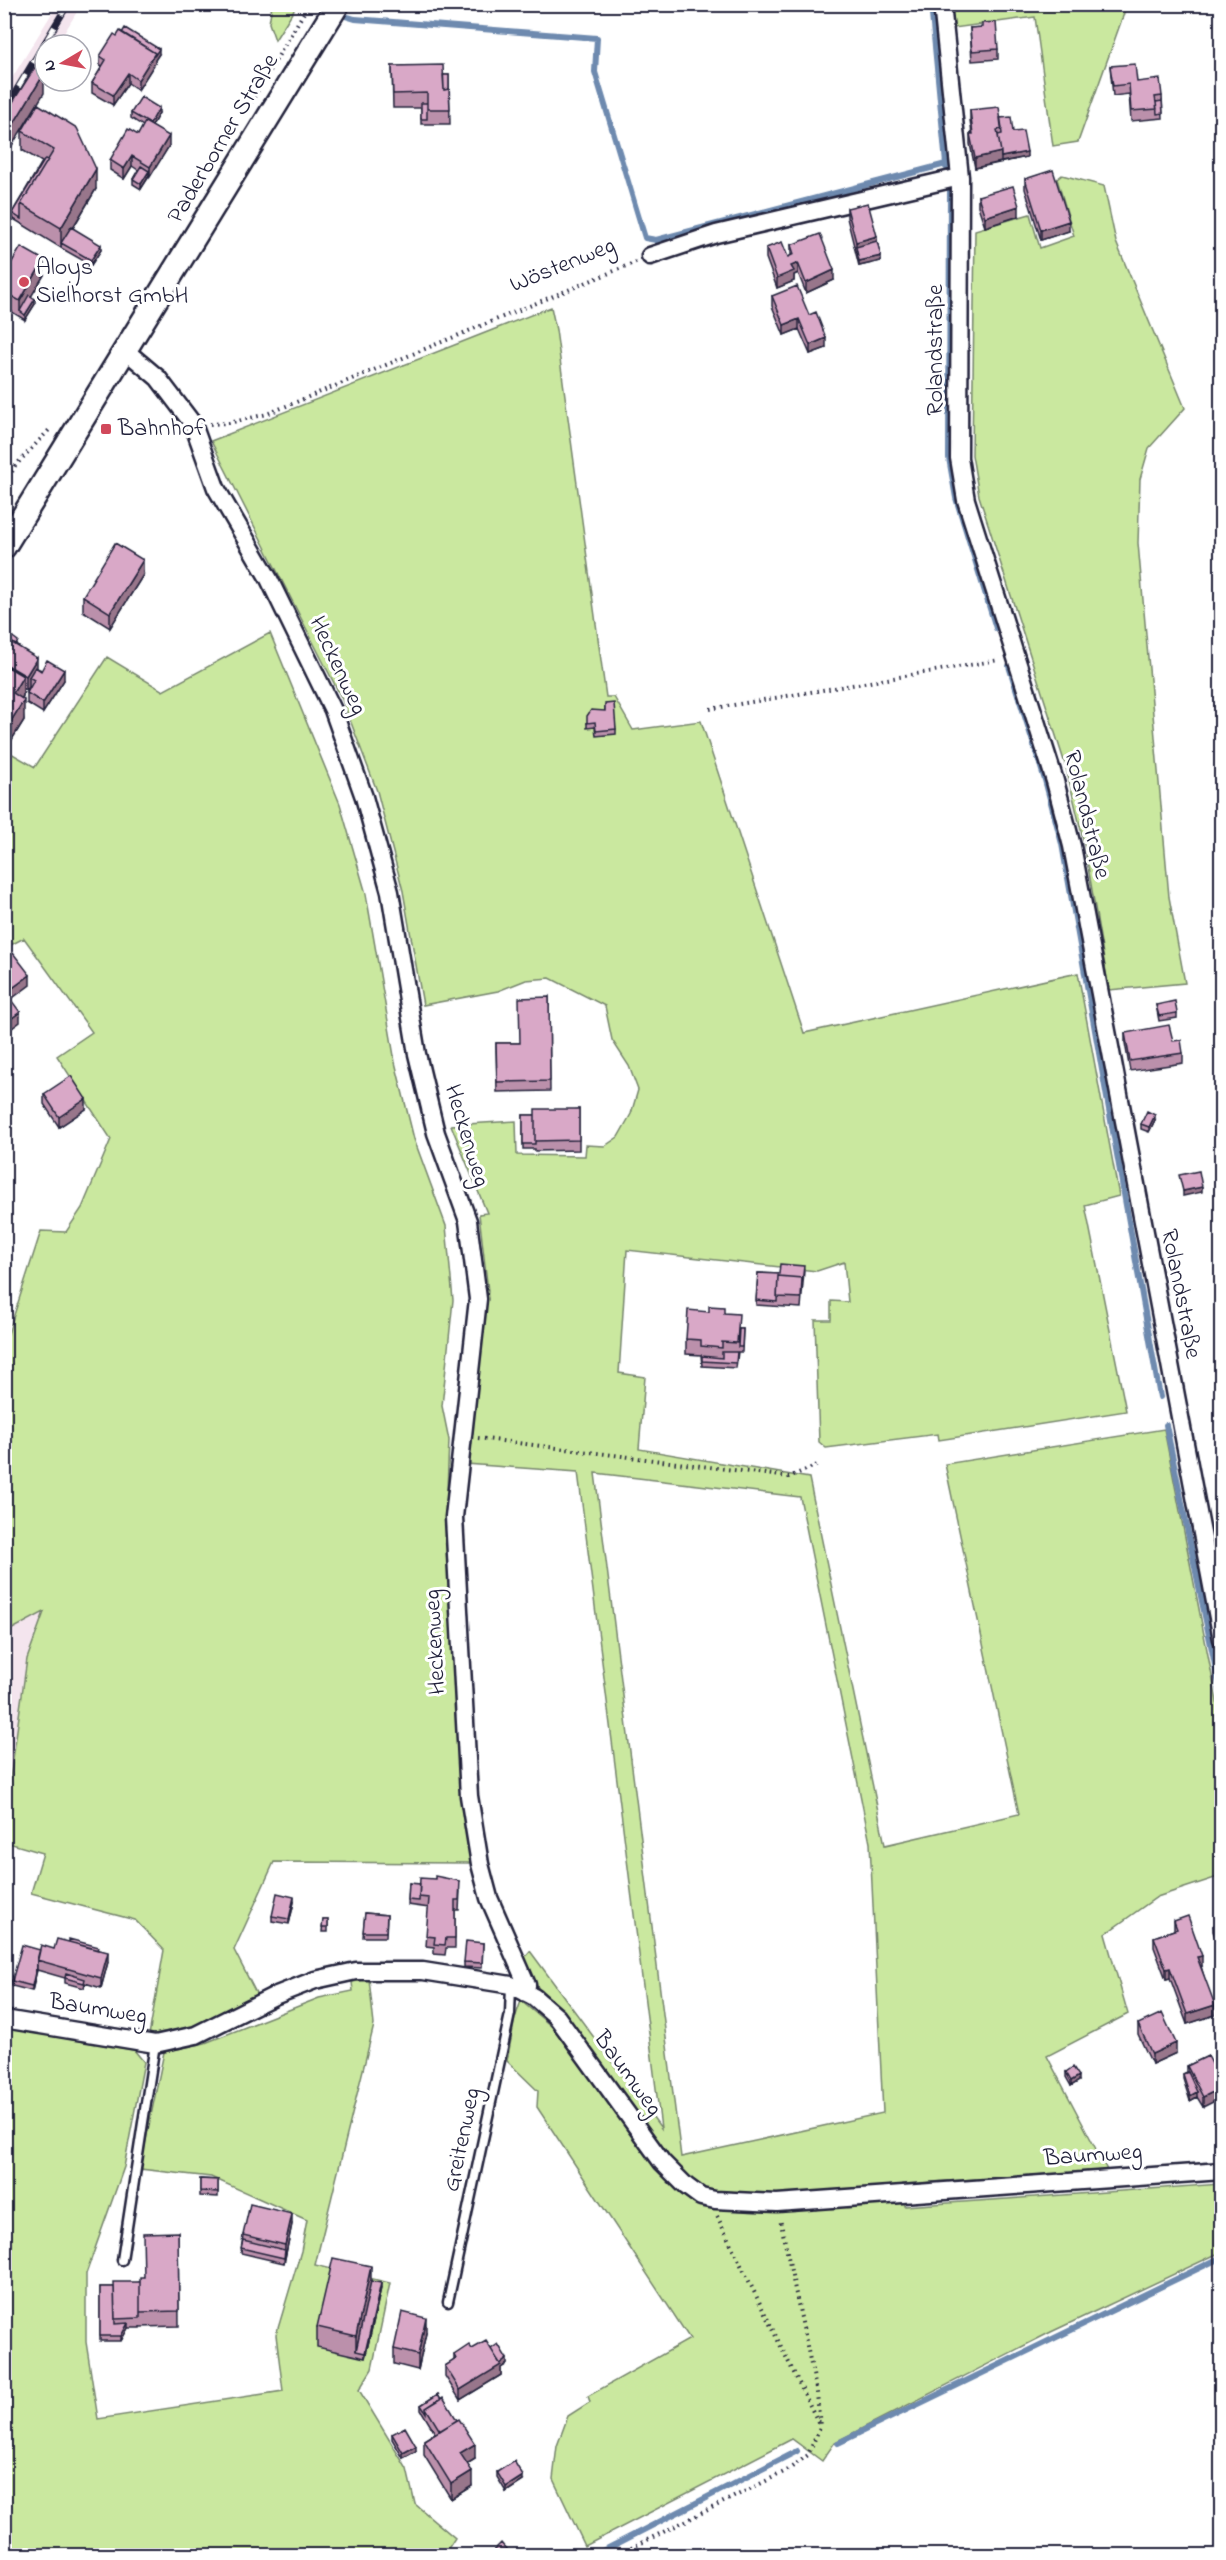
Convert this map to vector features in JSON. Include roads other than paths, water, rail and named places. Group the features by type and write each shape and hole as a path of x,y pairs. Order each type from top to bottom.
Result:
{"main road":[{"name":"Paderborner Straße","path":"4,547 338,4"}],"street":[{"name":"Rolandstraße","path":"942,4 960,177 959,458 966,500 1055,781 1072,846 1221,1639"},
{"name":"Wöstenweg","path":"650,256 716,234 960,177"},
{"name":"Heckenweg","path":"126,351 158,378 193,424 216,488 269,579 333,710 364,797 390,892 417,1054 436,1133 468,1221 478,1299 453,1517 469,1796 480,1864 489,1898 527,1985 518,1989"},
{"name":"Baumweg","path":"4,2019 155,2044 196,2035 274,1996 315,1980 356,1971 423,1971 518,1989 557,2017 662,2162 686,2186 701,2197 715,2200 777,2203 1221,2170"}],"lane":[{"name":"Greitenweg","path":"448,2302 510,2014 518,1989"},
{"path":"122,2260 155,2044"}],"waterway":[{"path":"931,4 946,164"},
{"path":"345,16 355,19 597,38 595,72 645,238 656,240 946,164 946,167"},
{"path":"950,191 949,458 956,498 996,628"},
{"path":"1009,666 1045,780 1062,844 1160,1397"},
{"path":"1166,1425 1222,1699"},
{"path":"838,2443 1222,2257"},
{"path":"593,2556 797,2451"}],"railway":[{"path":"4,111 68,4"}],"place":[{"name":"Aloys Sielhorst GmbH","path":"24,282"},
{"name":"Bahnhof","path":"106,429"}]}
